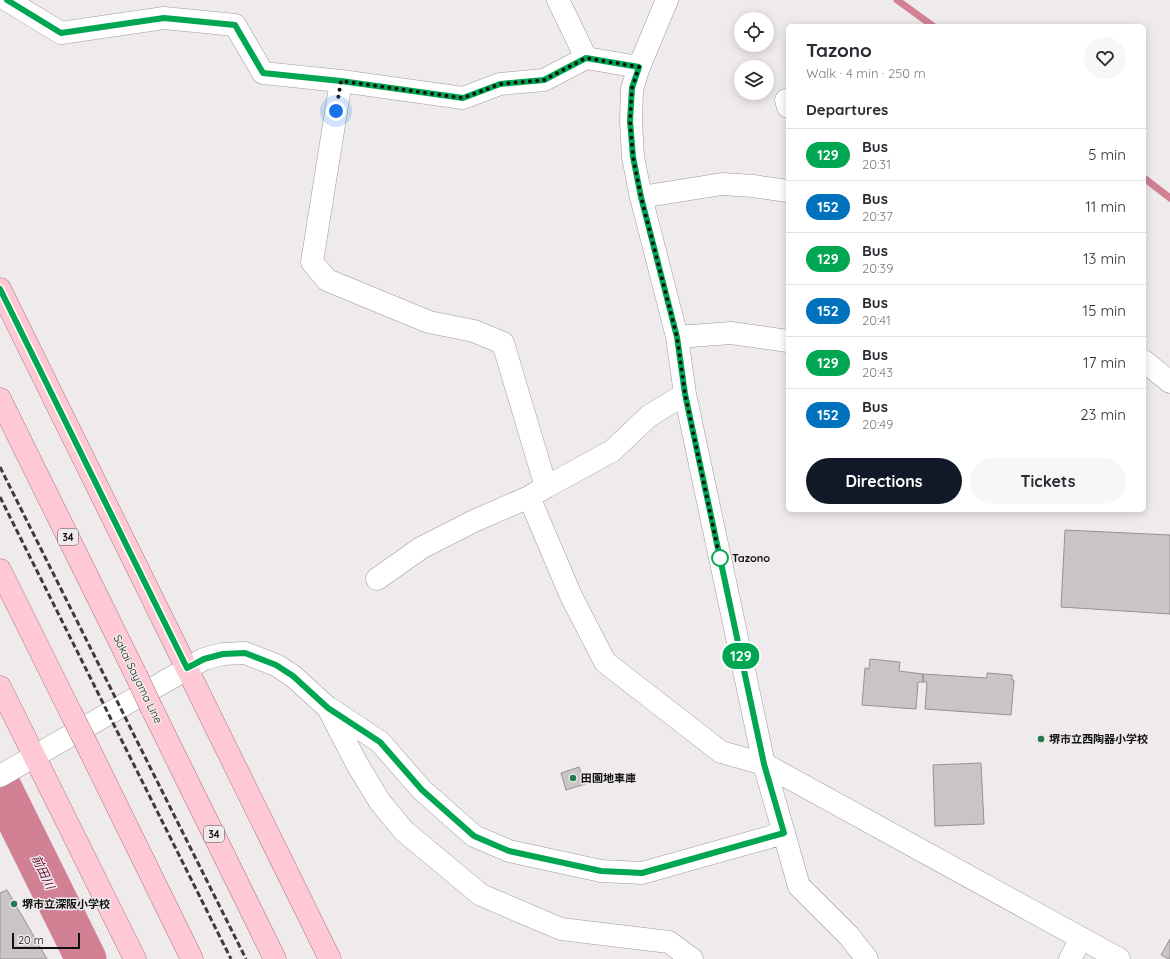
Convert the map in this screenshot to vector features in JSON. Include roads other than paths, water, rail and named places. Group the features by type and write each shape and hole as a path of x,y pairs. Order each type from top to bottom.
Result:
{"main road":[{"path":"0,289 330,959"},
{"name":"Sakai Sayama Line","path":"0,399 275,959"},
{"path":"0,570 192,959"},
{"path":"0,687 135,959"}],"street":[{"path":"7,0 61,33 164,18 235,25 263,73 341,81 463,98 500,84 544,80 586,58 639,67"},
{"path":"558,0 586,58"},
{"path":"667,0 639,67 632,88 630,121 633,157 641,197 677,337 685,394 764,764 799,886 849,936 867,959"},
{"path":"341,81 312,262 327,280 429,322 474,332 504,343 538,492 571,596 605,662 721,752 764,764 1119,959"},
{"path":"641,197 722,184 753,186 786,191"},
{"path":"677,337 731,333 786,341"},
{"path":"1146,363 1170,382"},
{"path":"377,579 421,548 474,521 538,492 612,451 649,416 685,394"},
{"path":"6,772 204,659 223,654 245,653 276,665 293,676 328,708 380,742 422,790 474,836 509,851 601,871 642,873 784,833"},
{"path":"328,708 356,764 380,802 404,831 481,895 561,930 668,942 692,959"},
{"path":"1070,959 1081,938"}],"waterway":[{"path":"897,0 930,24"},
{"path":"1146,180 1170,198"},
{"name":"前田川","path":"0,785 86,959"}],"railway":[{"path":"0,467 246,959"},
{"path":"0,497 231,959"}],"place":[{"name":"Tazono","path":"720,558"},
{"name":"堺市立西陶器小学校","path":"1041,739"},
{"name":"田園地車庫","path":"573,778"},
{"name":"堺市立深阪小学校","path":"14,904"}]}
